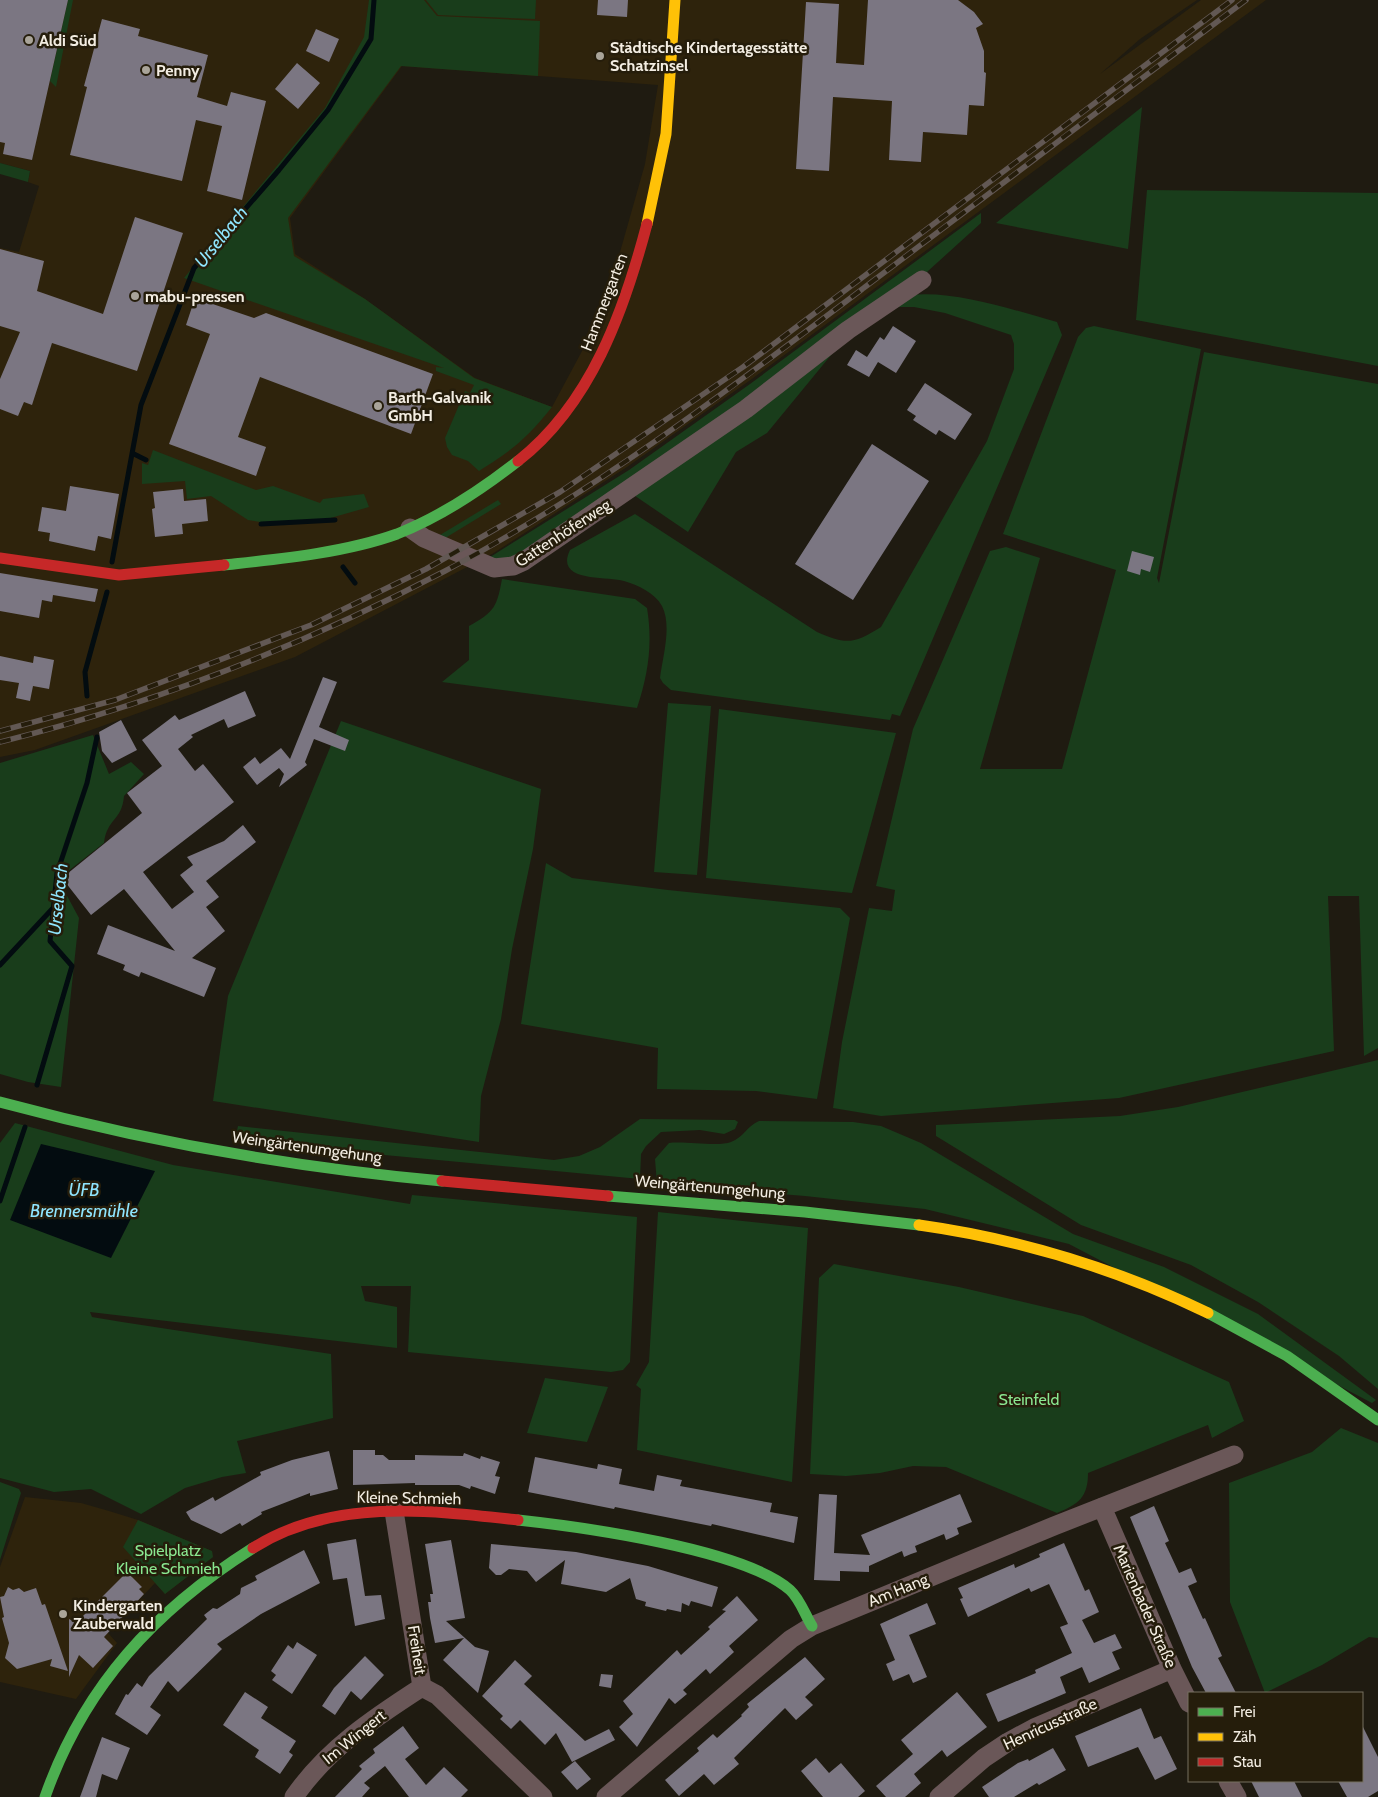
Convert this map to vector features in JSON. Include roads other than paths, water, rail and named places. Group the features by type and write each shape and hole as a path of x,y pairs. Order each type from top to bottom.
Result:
{"street":[{"name":"Hammergarten","path":"410,528 476,493 522,459 560,421 597,364 613,332 633,276 653,202 664,151 675,0"},
{"name":"Gattenhöferweg","path":"410,528 424,538 494,568 513,566 524,561 746,409 848,330 922,280"},
{"path":"0,558 101,574 120,575 229,565 303,554 387,537 410,528"},
{"name":"Weingärtenumgehung","path":"0,1102 155,1141 289,1164 495,1186 693,1201 883,1220 978,1234 1088,1264 1168,1295 1262,1342 1358,1405 1376,1419"},
{"name":"Am Hang","path":"606,1797 791,1639 812,1626 1234,1455"},
{"name":"Marienbader Straße","path":"1102,1507 1172,1669 1188,1701"},
{"name":"Kleine Schmieh","path":"45,1797 62,1751 88,1703 118,1663 170,1609 233,1561 266,1540 290,1529 321,1519 347,1514 394,1511 497,1517 585,1529 646,1540 750,1567 774,1578 792,1592 812,1626"},
{"name":"Freiheit","path":"394,1511 422,1687 436,1695 544,1797"},
{"name":"Henricusstraße","path":"939,1797 984,1758 1008,1742 1034,1728 1172,1669"},
{"name":"Im Wingert","path":"294,1797 326,1758 353,1734 422,1687"},
{"path":"1229,1782 1237,1797"}],"water":[{"name":"ÜFB Brennersmühle","path":"41,1144 155,1171 111,1258 10,1220"}],"waterway":[{"name":"Urselbach","path":"112,562 141,405 194,268 328,110 371,39 374,0"},
{"path":"134,454 146,460"},
{"path":"261,524 335,520"},
{"path":"343,567 355,583"},
{"name":"Urselbach","path":"87,696 85,672 107,592"},
{"name":"Urselbach","path":"37,1085 72,966 50,941 57,873 87,783 97,737"},
{"path":"0,965 54,907"},
{"name":"Urselbach","path":"0,1201 25,1127"}],"railway":[{"path":"0,731 115,700 311,625 426,569 560,492 743,367 1232,0"},
{"path":"0,742 115,710 171,691 283,648 338,624 445,571 554,508 712,401 1246,0"}],"place":[{"name":"Aldi Süd","path":"29,40"},
{"name":"Städtische Kindertagesstätte Schatzinsel","path":"600,56"},
{"name":"Penny","path":"146,70"},
{"name":"mabu-pressen","path":"135,296"},
{"name":"Barth-Galvanik GmbH","path":"378,406"},
{"name":"Kindergarten Zauberwald","path":"63,1614"}],"park label":[{"name":"Steinfeld","path":"1029,1399"},
{"name":"Spielplatz Kleine Schmieh","path":"168,1559"}]}
